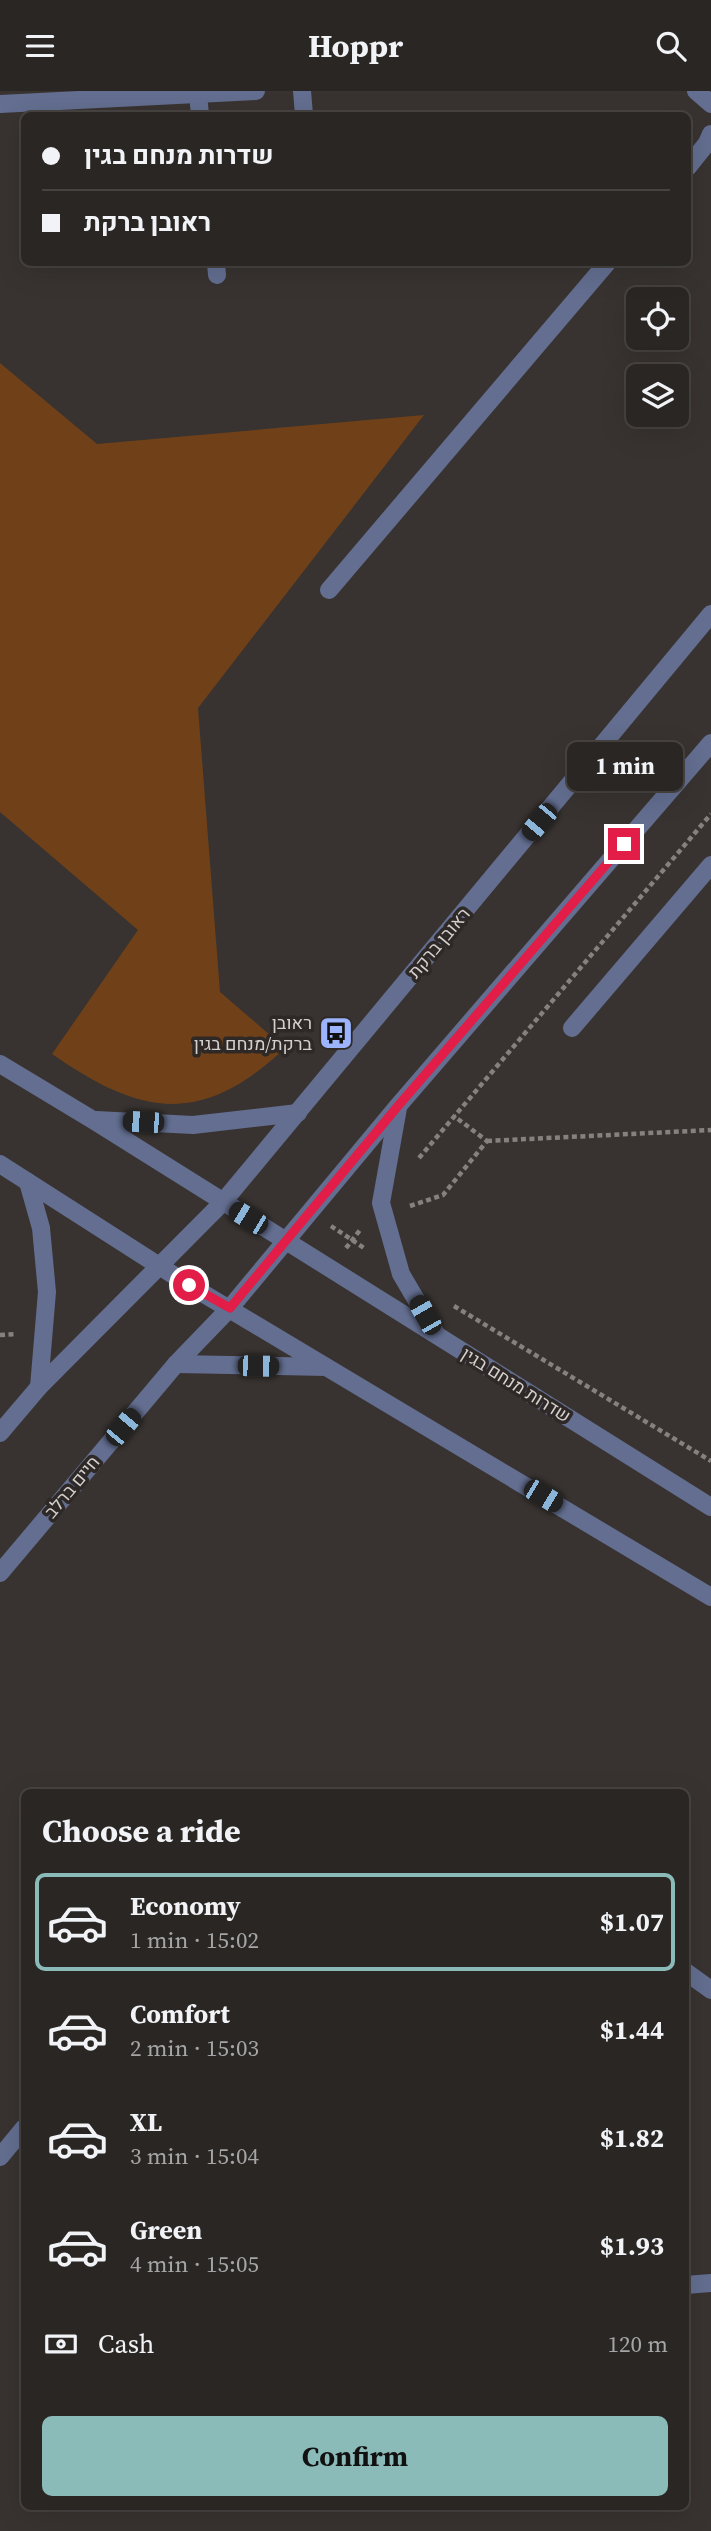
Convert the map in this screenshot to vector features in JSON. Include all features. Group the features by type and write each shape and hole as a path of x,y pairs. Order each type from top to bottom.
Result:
{"street":[{"path":"0,104 254,91"},
{"path":"302,91 304,112"},
{"path":"696,91 711,104"},
{"path":"198,94 200,112"},
{"path":"691,163 711,134"},
{"path":"329,590 604,266"},
{"name":"ראובן ברקת","path":"161,1266 223,1202 299,1114 711,614"},
{"path":"230,1308 398,1106 711,743"},
{"path":"572,1028 711,865"},
{"name":"שדרות מנחם בגין","path":"0,1065 93,1119 711,1507"},
{"path":"398,1106 382,1208 401,1274 436,1335"},
{"path":"93,1119 193,1125 299,1114"},
{"path":"0,1164 189,1285 711,1597"},
{"path":"28,1182 41,1228 47,1292 39,1387"},
{"path":"0,1433 39,1387 161,1266"},
{"name":"חיים ברלב","path":"0,1573 176,1364 230,1308"},
{"path":"176,1364 327,1367"},
{"path":"689,1974 711,1990"},
{"path":"0,2157 21,2132"},
{"path":"689,2285 711,2283"}],"path":[{"path":"414,1164 711,814"},
{"path":"454,1116 487,1141 711,1130"},
{"path":"329,1267 382,1208 443,1195 487,1141"},
{"path":"310,1212 401,1274"},
{"path":"449,1303 711,1461"}],"shaded area":[{"path":"0,363 97,444 424,415 198,708 220,992 285,1048 255,1073 226,1091 198,1101 171,1104 143,1100 114,1090 84,1075 52,1054 138,930 0,812"}],"place":[{"name":"ראובן ברקת/מנחם בגין","path":"336,1033"}],"route":[{"path":"189,1285 230,1308 398,1106 624,844"}]}
